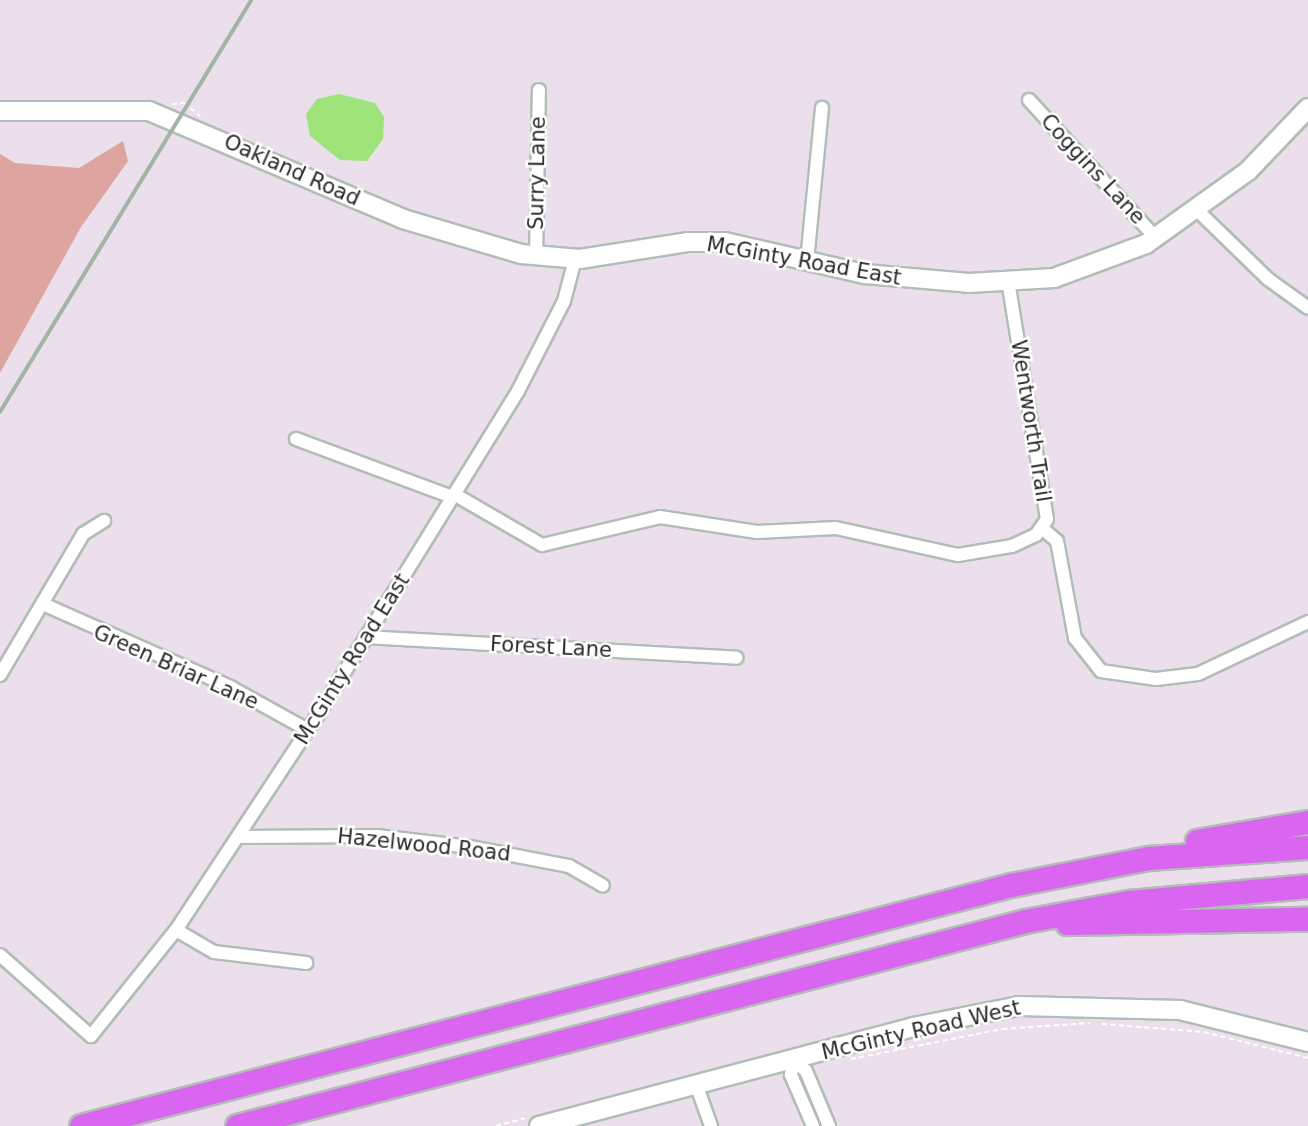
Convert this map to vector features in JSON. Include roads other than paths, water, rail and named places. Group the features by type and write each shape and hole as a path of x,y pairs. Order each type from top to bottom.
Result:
{"highway":[{"path":"1148,858 1186,844 1308,822"},
{"path":"80,1126 1011,885 1148,858 1308,847"},
{"path":"237,1126 1025,921 1129,902 1308,886"},
{"path":"1025,921 1308,919"}],"street":[{"name":"Surry Lane","path":"536,257 539,90"},
{"name":"Coggins Lane","path":"1029,100 1156,238"},
{"path":"807,261 822,108"},
{"name":"McGinty Road East","path":"0,955 91,1036 176,930 308,730 518,391 564,301 577,259 689,242 916,281 1007,282 1086,270 1156,238 1197,210 1248,171 1308,108"},
{"name":"Oakland Road","path":"0,111 149,111 403,219 536,257 577,259"},
{"path":"1197,210 1268,279 1308,308"},
{"name":"Wentworth Trail","path":"296,439 453,495 542,545 660,517 757,532 836,527 958,555 1012,546 1043,529 1045,503 1007,282"},
{"path":"0,675 83,534 104,521"},
{"path":"1043,529 1057,541 1075,638 1101,671 1156,679 1198,674 1308,622"},
{"name":"Green Briar Lane","path":"43,604 230,687 308,730"},
{"name":"Forest Lane","path":"366,637 736,658"},
{"name":"Hazelwood Road","path":"238,837 377,836 470,847 569,866 603,886"},
{"path":"176,930 214,951 306,963"},
{"name":"McGinty Road West","path":"539,1126 966,1015 1073,1003 1180,1010 1308,1042"},
{"path":"793,1060 791,1075 813,1126"},
{"path":"793,1060 806,1071 829,1126"},
{"path":"696,1084 711,1126"}],"railway":[{"path":"0,412 251,0"}]}
